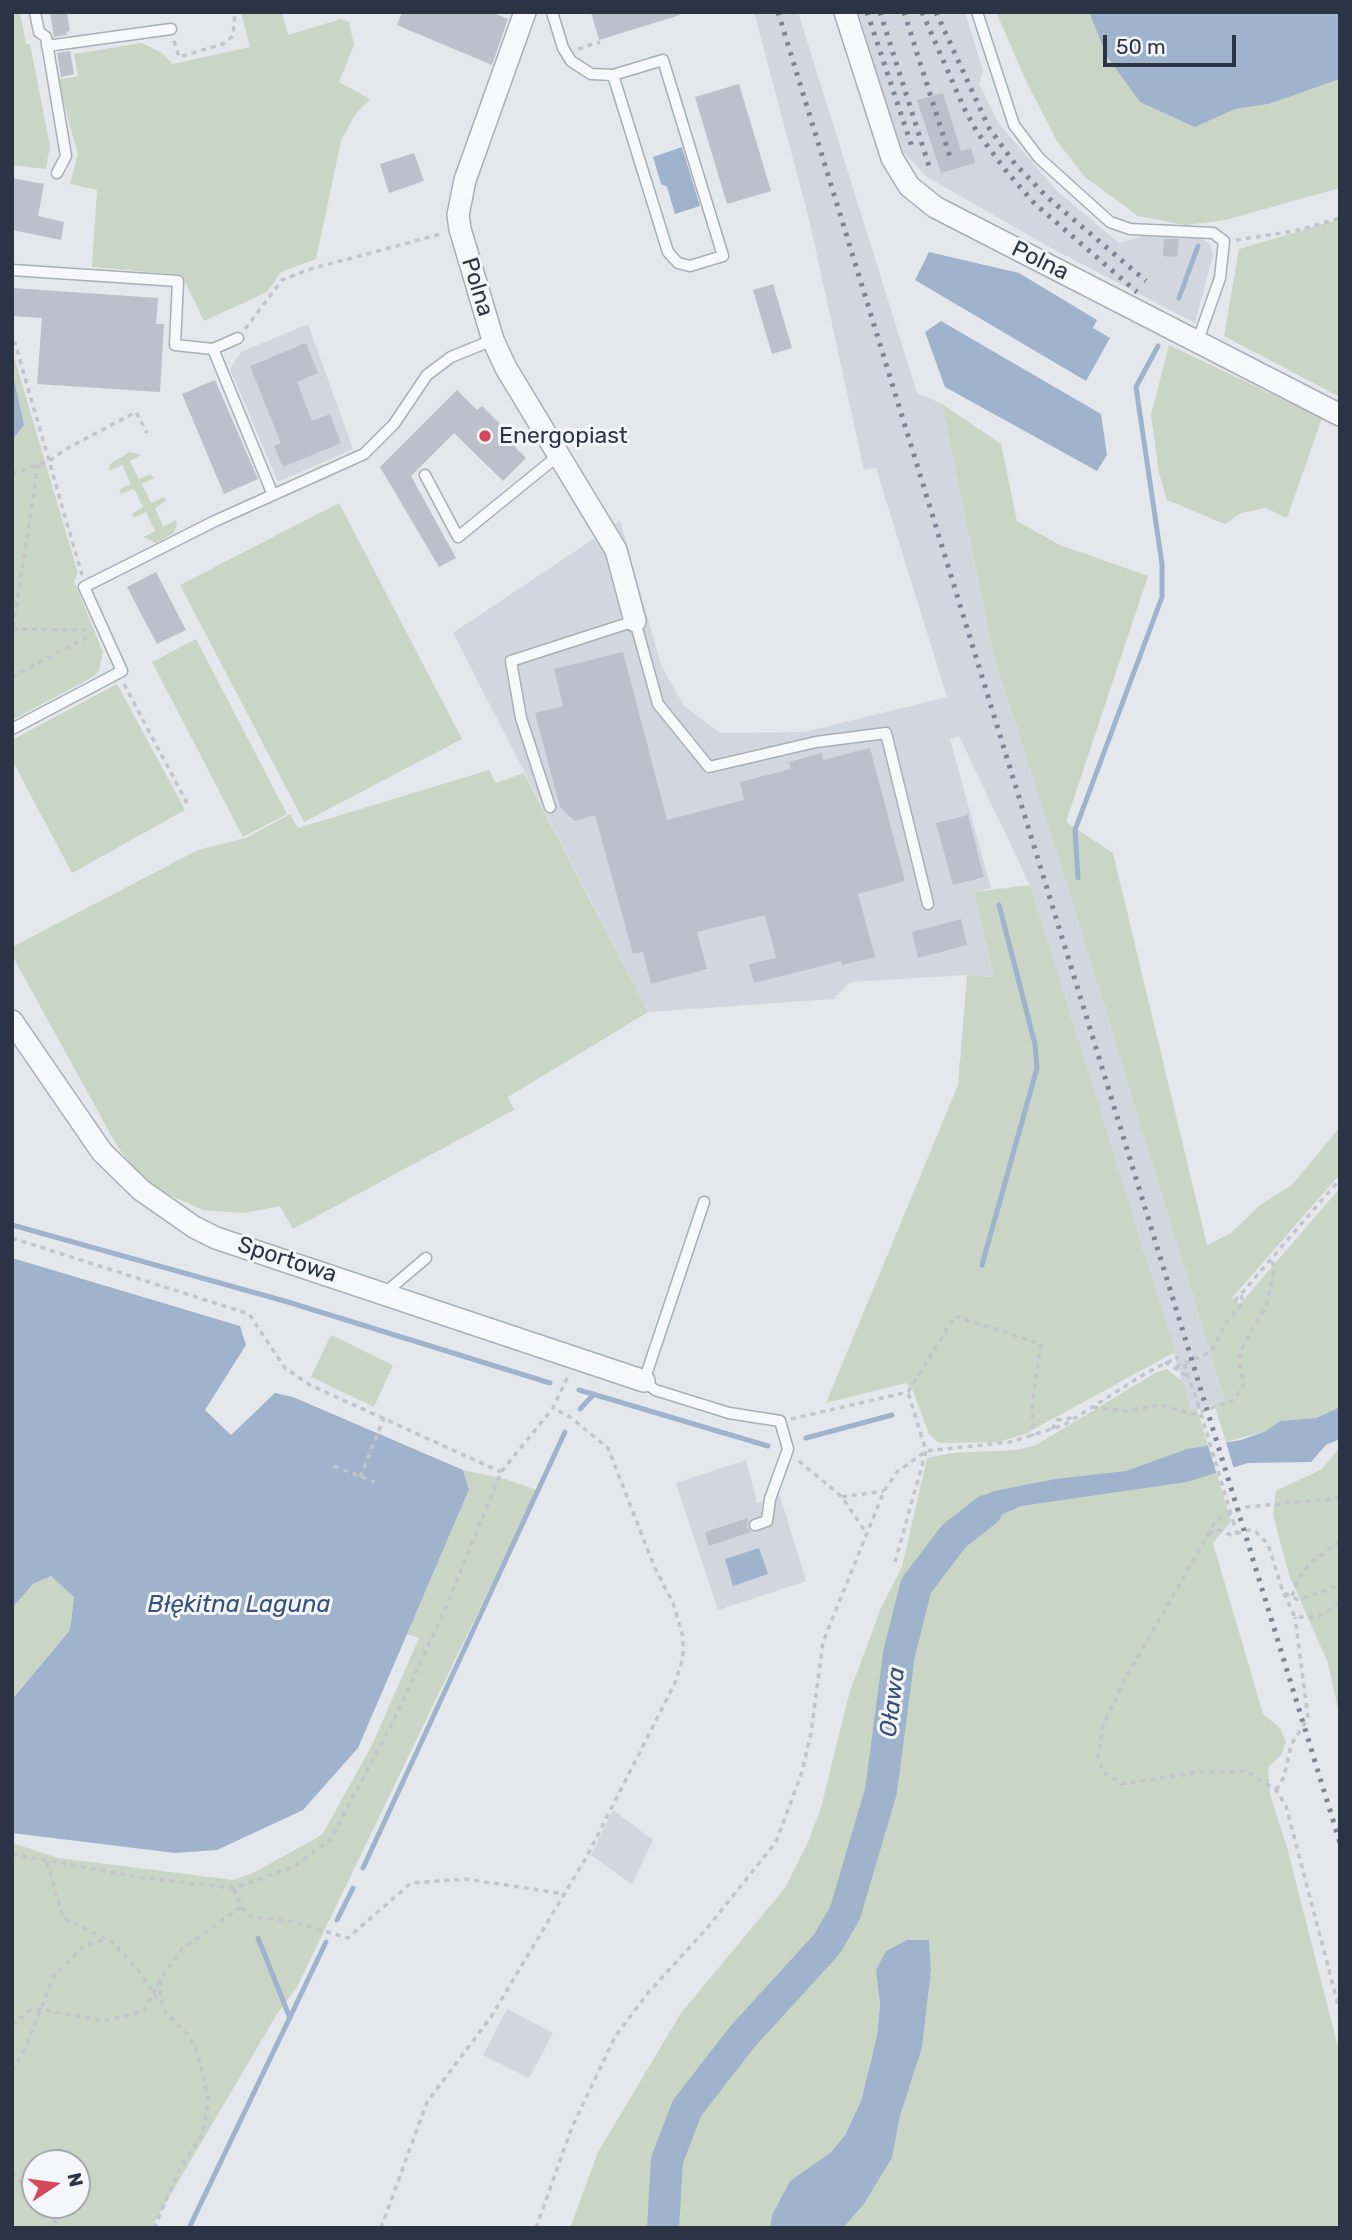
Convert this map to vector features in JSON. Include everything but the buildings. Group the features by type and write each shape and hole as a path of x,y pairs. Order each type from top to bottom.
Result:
{"street":[{"name":"Polna","path":"525,12 465,180 458,215 460,229 493,340 506,368 616,550 635,621"},
{"name":"Polna","path":"845,12 892,158 909,186 935,207 977,232 1198,340 1340,415"},
{"name":"Sportowa","path":"12,1021 102,1152 124,1175 174,1215 216,1238 644,1381"}],"lane":[{"path":"35,12 38,32 46,37 66,156 57,173"},
{"path":"552,12 571,61 592,74 614,75 663,60 723,257 690,266 678,263 668,252 614,75"},
{"path":"976,12 1014,125 1039,158 1110,222 1130,229 1213,233 1224,242 1220,278 1198,340"},
{"path":"47,46 171,29"},
{"path":"12,270 178,281 176,345 213,349 238,338"},
{"path":"12,729 122,671 101,630 84,587 364,454 394,424 427,375 452,356 493,340"},
{"path":"213,349 273,495"},
{"path":"425,475 458,537 559,455"},
{"path":"550,807 521,718 511,661 635,621 658,704 709,767 816,742 886,733 928,904"},
{"path":"704,1202 644,1381 655,1390 729,1413 780,1421 788,1449 770,1499 767,1521 755,1525"},
{"path":"386,1293 426,1258"}],"path":[{"path":"171,29 179,57 211,49 233,36 235,12"},
{"path":"567,54 600,42"},
{"path":"1224,242 1295,231 1340,218"},
{"path":"238,338 282,280 307,270 460,229"},
{"path":"12,342 15,343 50,461 84,587"},
{"path":"12,474 50,461 65,449 136,412 147,433"},
{"path":"38,465 12,629 12,677 101,630"},
{"path":"12,629 101,630"},
{"path":"118,673 188,805"},
{"path":"1235,1301 1340,1179"},
{"path":"12,1238 249,1314 285,1368 310,1385 501,1472"},
{"path":"1093,1407 1126,1411 1160,1405 1194,1414 1234,1400 1244,1384 1239,1362 1241,1350 1266,1306 1273,1277 1273,1256"},
{"path":"1176,1367 1211,1352 1226,1323 1243,1303 1241,1294"},
{"path":"780,1421 908,1392 955,1316 1041,1344 1032,1404 1033,1436"},
{"path":"537,2228 572,2127 616,2035 776,1842 808,1746 823,1642 884,1491 897,1472 926,1451 992,1445 1052,1429 1074,1419 1178,1357"},
{"path":"1165,1363 1176,1367 1189,1378"},
{"path":"1184,1364 1237,1534"},
{"path":"12,1854 47,1862 234,1888 293,1867 330,1840 396,1714 446,1607 501,1472 553,1408 567,1379"},
{"path":"895,1562 926,1451 908,1392"},
{"path":"381,2228 427,2102 491,2017 565,1895 675,1683 683,1658 683,1637 673,1603 654,1566 608,1448 570,1417 553,1408"},
{"path":"1052,1429 1057,1420 1065,1417 1074,1419"},
{"path":"360,1476 384,1419"},
{"path":"788,1449 842,1497 867,1534"},
{"path":"334,1466 374,1482"},
{"path":"842,1497 884,1491"},
{"path":"1340,1498 1247,1507 1223,1516 1209,1534 1124,1681 1103,1726 1098,1758 1103,1772 1122,1784 1199,1772 1246,1770 1276,1790 1286,1806 1340,2012"},
{"path":"1209,1534 1216,1529 1237,1534 1250,1530 1256,1532 1268,1544 1283,1592 1295,1617 1308,1718 1291,1745 1284,1777 1276,1790"},
{"path":"1292,1596 1297,1581 1309,1564 1340,1541"},
{"path":"1283,1592 1298,1600 1340,1585"},
{"path":"1295,1617 1318,1617 1340,1603"},
{"path":"47,1862 63,1918 106,1939 131,1961 165,2012 190,2037 198,2054 209,2102 202,2135 180,2168 154,2228"},
{"path":"234,1888 241,1907 252,1917 291,1921 348,1938 411,1884 465,1879 495,1881 565,1895"},
{"path":"12,2025 33,2008 104,2021 144,2011 160,1978 182,1949 241,1907"},
{"path":"12,2070 24,2051 49,1985 63,1965 84,1946 106,1939"},
{"path":"160,1978 160,1996 165,2012"}],"shaded area":[{"path":"754,12 798,12 917,393 942,404 994,657 1069,891 1225,1401 1191,1411 1030,885 959,736 950,739 991,888 974,892 994,977 967,975 850,982 834,999 648,1012 453,633 620,521 661,665 684,706 720,733 804,732 947,697 876,468 864,470 809,219"},
{"path":"858,12 965,12 983,71 979,84 999,124 1057,191 1119,243 1143,236 1201,238 1210,244 1213,255 1195,323 1051,248 927,177 901,150"},
{"path":"308,324 353,449 278,482 230,369 241,352"},
{"path":"746,1460 757,1503 780,1496 806,1581 718,1610 676,1483"},
{"path":"613,1810 653,1840 632,1884 591,1855"},
{"path":"507,2009 553,2033 529,2078 483,2055"}],"green space":[{"path":"12,12 20,12 26,44 30,44 50,146 46,169 12,165"},
{"path":"241,12 282,12 288,35 341,19 349,22 354,45 339,82 370,99 354,116 341,141 316,259 281,272 267,292 204,321 182,275 92,267 97,190 70,184 78,154 57,80 78,76 74,54 141,43 161,52 173,64 250,47"},
{"path":"996,12 1089,12 1106,55 1194,127 1235,109 1269,104 1340,79 1340,188 1225,220 1185,225 1138,216 1085,177 1057,141 1027,83"},
{"path":"1340,219 1340,397 1224,336 1239,249"},
{"path":"1169,345 1322,418 1287,518 1265,508 1241,513 1225,524 1167,500 1159,473 1151,415"},
{"path":"12,350 78,573 74,581 103,652 99,671 93,677 12,720"},
{"path":"942,404 1001,444 1017,521 1060,545 1148,576 1066,822 1113,853 1207,1245 1231,1233 1260,1205 1292,1185 1340,1127 1340,1174 1232,1298 1240,1304 1340,1188 1340,1407 1316,1418 1280,1421 1266,1431 1226,1442 1214,1404 1225,1401 1069,891 994,657"},
{"path":"130,452 141,455 130,461 139,479 151,474 154,478 142,484 151,503 164,497 166,501 155,508 163,527 176,520 174,533 156,543 143,537 155,531 146,512 134,518 132,514 143,507 134,489 121,494 119,490 131,484 122,465 109,471 110,464"},
{"path":"339,503 462,739 304,822 180,585"},
{"path":"196,639 287,814 243,837 152,662"},
{"path":"117,684 185,810 72,873 12,760 12,740"},
{"path":"489,770 496,783 524,773 648,1012 508,1097 514,1110 293,1229 280,1206 244,1213 204,1210 163,1193 141,1178 117,1146 12,955 12,947 198,850 246,838 290,814 298,828"},
{"path":"1030,885 1175,1352 1025,1434 999,1442 939,1443 929,1434 912,1389 906,1383 826,1403 958,1085 967,975 994,977 974,892"},
{"path":"331,1335 393,1365 374,1407 311,1377"},
{"path":"1167,1369 1183,1382 1191,1410 1197,1409 1231,1521 1213,1543 1263,1714 1280,1728 1286,1742 1281,1755 1268,1767 1270,1794 1288,1851 1340,2055 1340,2228 843,2228 864,2204 892,2158 900,2116 922,2048 931,1970 929,1940 876,1970 880,2004 877,2036 861,2101 845,2135 831,2152 790,2181 772,2215 770,2228 570,2228 598,2152 681,2013 785,1888 808,1842 821,1808 849,1694 881,1608 902,1567 927,1458 952,1453 1017,1450 1036,1445 1157,1372"},
{"path":"1340,1447 1340,1718 1328,1663 1289,1575 1273,1515 1276,1491 1322,1469"},
{"path":"463,1470 505,1479 537,1490 297,1987 277,2014 151,2228 12,2228 12,1843 58,1858 233,1880 253,1873 322,1835 372,1745 419,1638 407,1634 469,1491"},
{"path":"51,1576 74,1596 70,1630 12,1698 12,1608 33,1584"}],"water":[{"path":"1089,12 1340,12 1340,79 1269,104 1235,109 1195,127 1140,102 1106,55"},
{"path":"682,147 700,206 675,214 667,187 661,184 653,157"},
{"path":"929,252 1019,273 1097,320 1093,328 1110,338 1086,381 915,280"},
{"path":"941,321 1101,414 1107,455 1097,471 945,387 925,332"},
{"path":"12,371 24,425 12,440"},
{"name":"Błękitna Laguna","path":"12,1258 240,1326 246,1345 205,1410 231,1435 275,1393 293,1397 463,1470 469,1490 358,1748 303,1810 217,1850 175,1853 12,1833 12,1699 70,1630 74,1597 51,1576 33,1584 12,1608"},
{"path":"1340,1407 1340,1439 1326,1445 1311,1462 1248,1463 1187,1482 1021,1506 983,1523 960,1543 948,1531 977,1498 994,1491 1055,1479 1126,1471 1187,1449 1241,1440 1266,1431 1280,1421 1316,1418"},
{"path":"759,1548 768,1574 733,1586 725,1559"},
{"path":"907,1940 929,1940 931,1970 922,2048 900,2116 892,2158 864,2204 843,2228 770,2228 772,2215 790,2181 831,2152 845,2135 861,2101 877,2036 880,2004 876,1970 886,1951"}],"pier":[{"path":"1225,1439 1234,1469 1217,1475 1207,1442"}],"waterway":[{"path":"1179,298 1198,246"},
{"path":"1078,878 1075,830 1162,597 1162,564 1136,387 1158,346"},
{"path":"982,1265 1037,1068 1035,1044 999,905"},
{"path":"12,1225 288,1302 550,1383"},
{"path":"579,1390 768,1446"},
{"path":"580,1409 594,1394"},
{"path":"806,1438 892,1415"},
{"path":"363,1868 565,1432"},
{"name":"Oława","path":"663,2228 667,2160 687,2108 743,2036 827,1944 845,1913 881,1791 899,1654 916,1586 954,1536 986,1511"},
{"path":"337,1920 353,1888"},
{"path":"258,1938 290,2018"},
{"path":"189,2228 326,1942"}],"railway":[{"path":"778,12 1340,1843"},
{"path":"867,12 912,147"},
{"path":"880,12 929,166"},
{"path":"904,12 950,157"},
{"path":"922,12 964,108 977,132 1007,172 1035,204 1137,292"},
{"path":"936,12 989,128 1015,164 1047,197 1146,281"}],"place":[{"name":"Energopiast","path":"485,436"}]}
